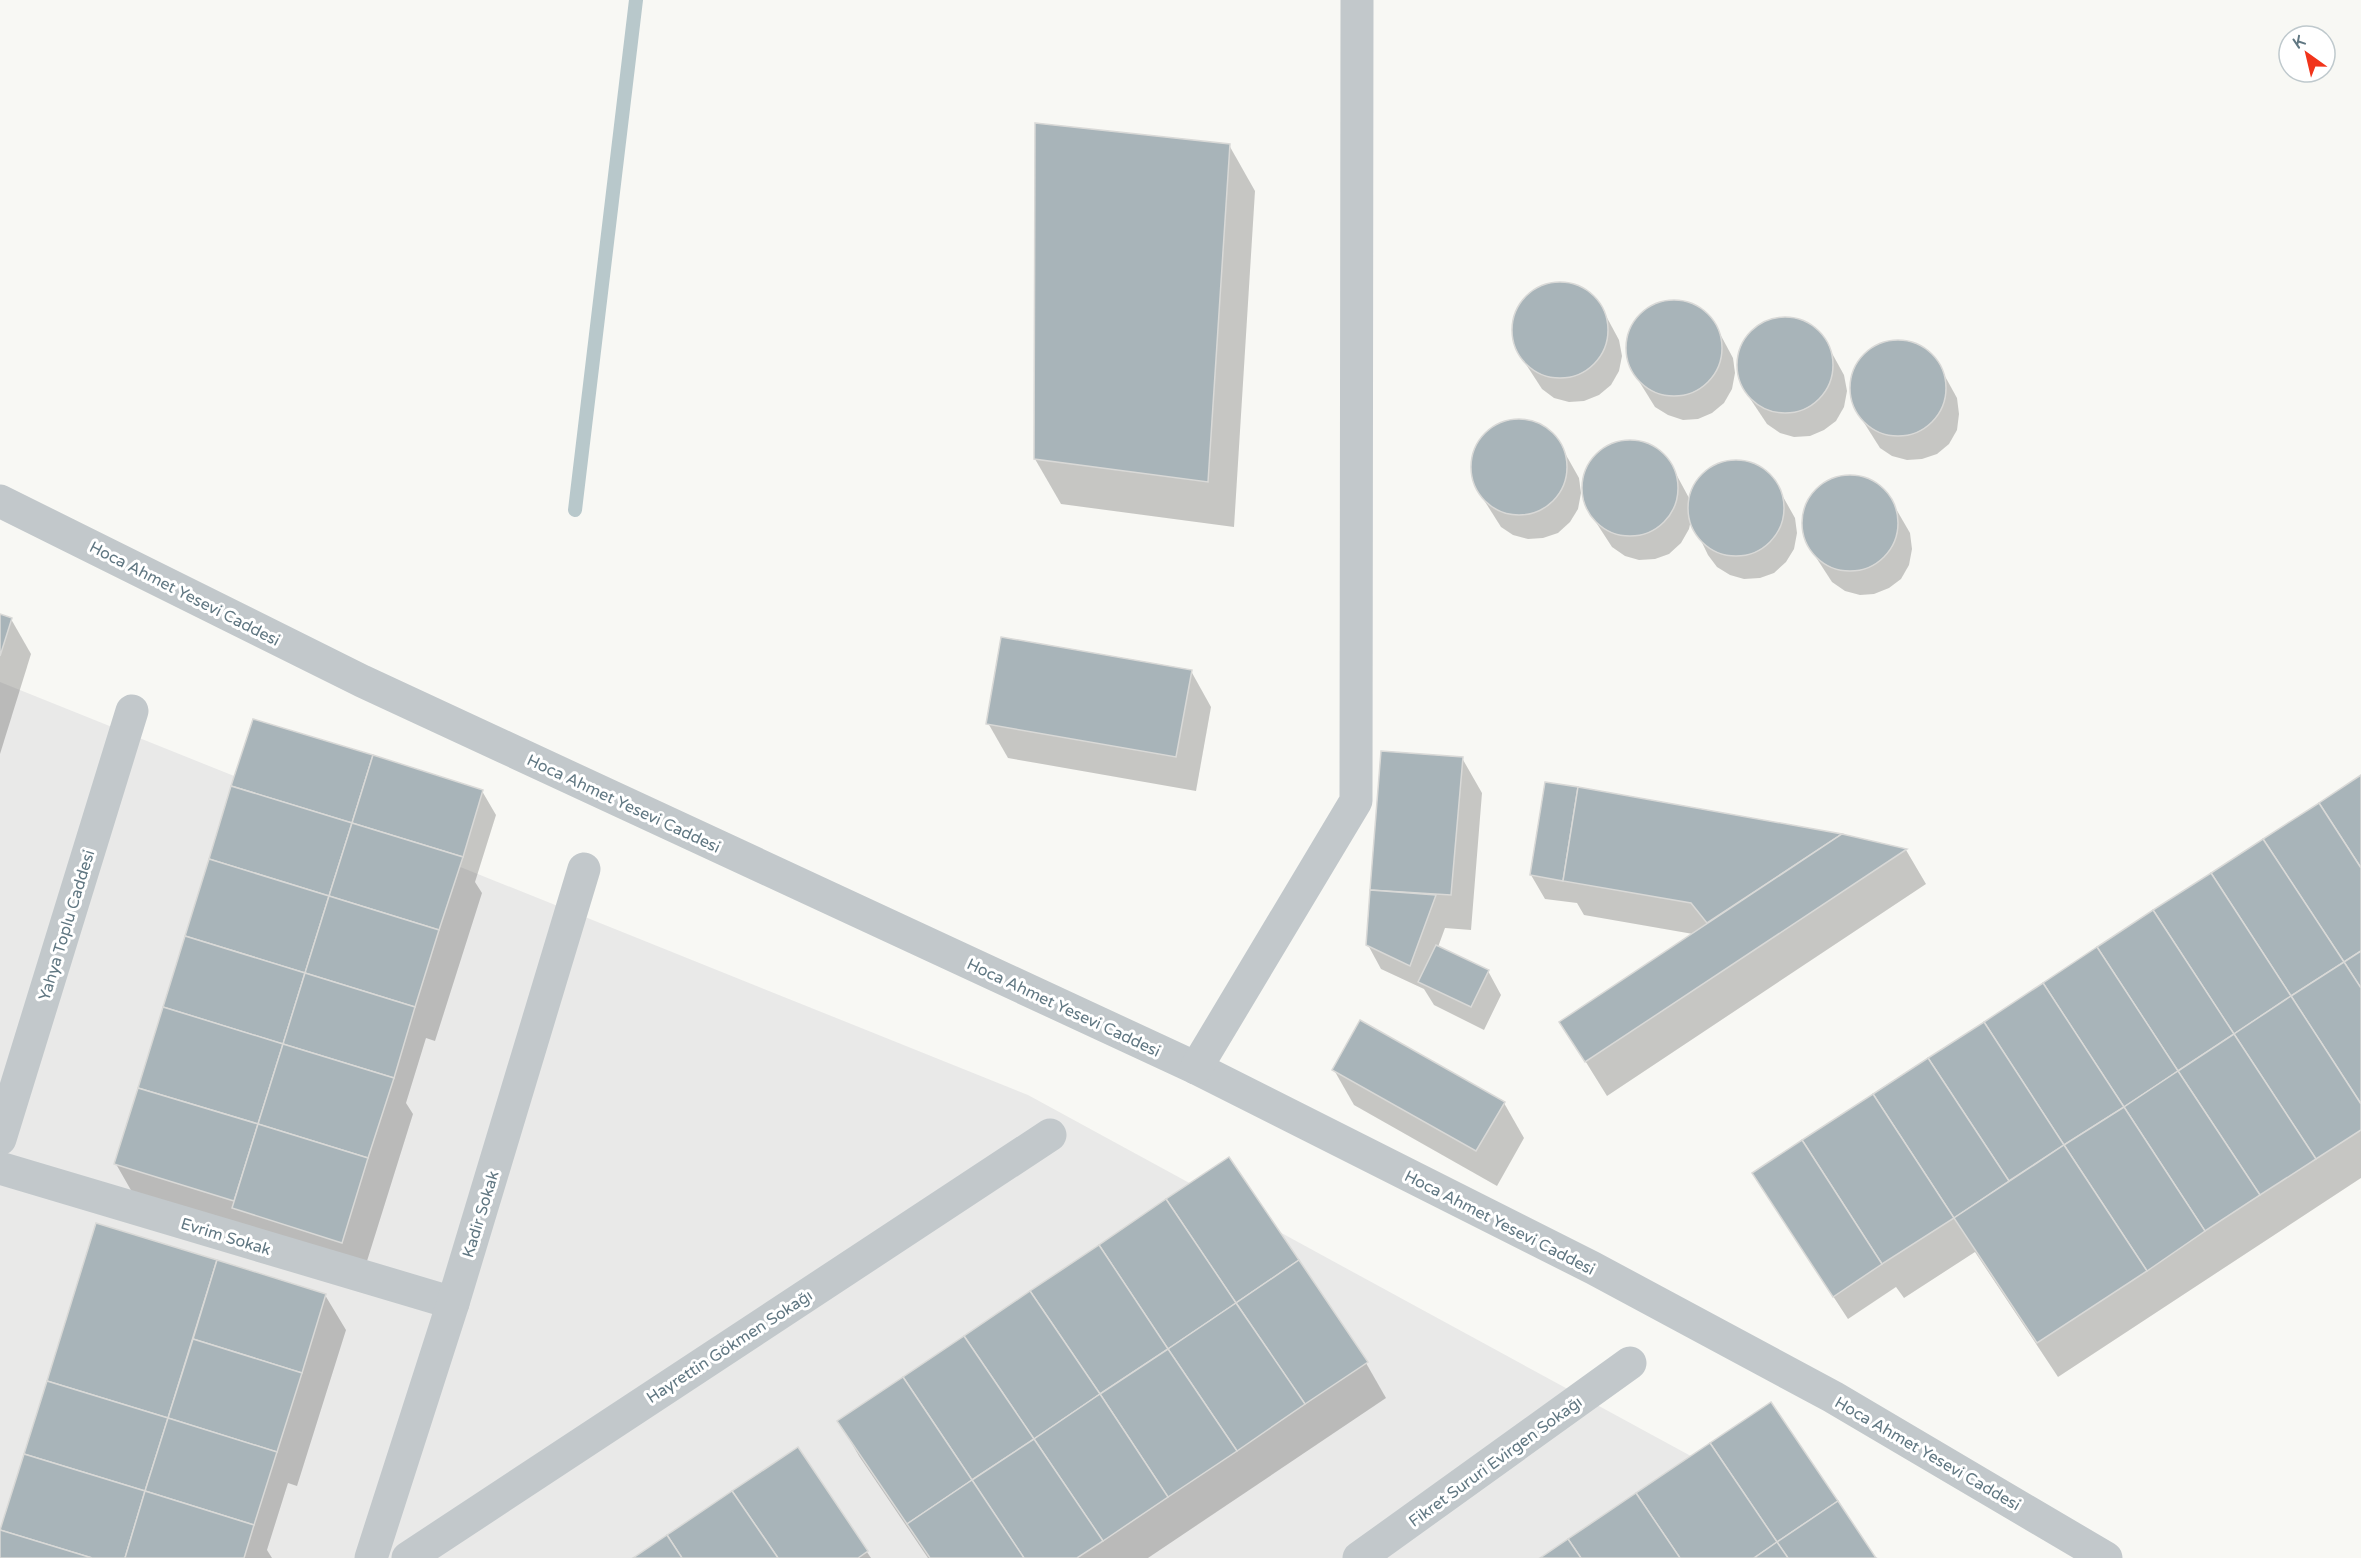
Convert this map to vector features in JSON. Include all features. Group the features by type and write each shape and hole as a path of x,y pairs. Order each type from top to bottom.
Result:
{"street":[{"path":"1196,1068 1356,801 1357,0"},
{"name":"Hoca Ahmet Yesevi Caddesi","path":"0,501 362,681 1196,1068 1603,1274 1833,1397 2106,1558"},
{"name":"Yahya Toplu Caddesi","path":"0,1139 132,711"},
{"name":"Kadir Sokak","path":"371,1558 453,1303 584,869"},
{"name":"Hayrettin Gökmen Sokağı","path":"408,1558 1050,1135"},
{"name":"Evrim Sokak","path":"0,1168 453,1303"},
{"name":"Fikret Sururi Evirgen Sokağı","path":"1359,1558 1630,1363"}],"shaded area":[{"path":"0,682 1028,1095 1878,1558 0,1558"}],"building":[{"path":"1035,123 1230,144 1208,482 1034,459"},
{"path":"1560,282 1579,285 1594,296 1605,311 1608,330 1605,349 1594,364 1579,375 1560,378 1541,375 1526,364 1515,349 1512,330 1515,311 1526,296 1541,285"},
{"path":"1674,300 1693,303 1708,314 1719,329 1722,348 1719,367 1708,382 1693,393 1674,396 1655,393 1640,382 1629,367 1626,348 1629,329 1640,314 1655,303"},
{"path":"1785,317 1804,320 1819,331 1830,346 1833,365 1830,384 1819,399 1804,410 1785,413 1766,410 1751,399 1740,384 1737,365 1740,346 1751,331 1766,320"},
{"path":"1898,340 1917,343 1932,354 1943,369 1946,388 1943,407 1932,422 1917,433 1898,436 1879,433 1864,422 1853,407 1850,388 1853,369 1864,354 1879,343"},
{"path":"1519,419 1538,422 1553,433 1564,448 1567,467 1564,486 1553,501 1538,512 1519,515 1500,512 1485,501 1474,486 1471,467 1474,448 1485,433 1500,422"},
{"path":"1630,440 1649,443 1664,454 1675,469 1678,488 1675,507 1664,522 1649,533 1630,536 1611,533 1596,522 1585,507 1582,488 1585,469 1596,454 1611,443"},
{"path":"1736,460 1754,463 1770,474 1781,490 1784,508 1781,526 1770,542 1754,553 1736,556 1718,553 1702,542 1691,526 1688,508 1691,490 1702,474 1718,463"},
{"path":"1850,475 1869,478 1884,489 1895,504 1898,523 1895,542 1884,557 1869,568 1850,571 1831,568 1816,557 1805,542 1802,523 1805,504 1816,489 1831,478"},
{"path":"0,614 12,618 0,656"},
{"path":"1001,637 1192,670 1176,757 986,724"},
{"path":"253,719 373,755 352,823 231,786"},
{"path":"1381,751 1463,757 1451,895 1370,890"},
{"path":"373,755 483,790 463,857 352,823"},
{"path":"2361,775 2361,868 2319,803"},
{"path":"1545,782 1578,787 1563,881 1530,875"},
{"path":"231,786 352,823 329,896 209,859"},
{"path":"1578,787 1842,834 1707,923 1691,903 1563,881"},
{"path":"2319,803 2361,868 2361,951 2344,962 2263,839"},
{"path":"352,823 463,857 439,930 329,896"},
{"path":"1842,834 1907,849 1585,1062 1559,1022"},
{"path":"2263,839 2344,962 2291,996 2211,873"},
{"path":"209,859 329,896 305,973 185,936"},
{"path":"2211,873 2291,996 2234,1034 2153,910"},
{"path":"1370,890 1436,895 1410,966 1366,945"},
{"path":"329,896 439,930 415,1007 305,973"},
{"path":"2153,910 2234,1034 2178,1071 2097,947"},
{"path":"185,936 305,973 283,1044 163,1007"},
{"path":"1436,945 1489,970 1471,1007 1418,982"},
{"path":"2097,947 2178,1071 2124,1107 2043,983"},
{"path":"2361,951 2361,988 2344,962"},
{"path":"2344,962 2361,988 2361,1104 2291,996"},
{"path":"305,973 415,1007 394,1078 283,1044"},
{"path":"2043,983 2124,1107 2064,1145 1984,1022"},
{"path":"2291,996 2361,1104 2361,1130 2316,1159 2234,1034"},
{"path":"163,1007 283,1044 258,1124 138,1088"},
{"path":"1360,1020 1505,1102 1476,1151 1332,1070"},
{"path":"1984,1022 2064,1145 2009,1181 1928,1058"},
{"path":"2234,1034 2316,1159 2260,1195 2178,1071"},
{"path":"283,1044 394,1078 368,1158 258,1124"},
{"path":"1928,1058 2009,1181 1954,1218 1873,1094"},
{"path":"2178,1071 2260,1195 2205,1231 2124,1107"},
{"path":"138,1088 258,1124 234,1201 114,1164"},
{"path":"1873,1094 1954,1218 1882,1264 1802,1140"},
{"path":"2124,1107 2205,1231 2147,1271 2064,1145"},
{"path":"258,1124 368,1158 342,1243 232,1208"},
{"path":"1802,1140 1882,1264 1833,1297 1752,1173"},
{"path":"2064,1145 2147,1271 2037,1343 1954,1218"},
{"path":"1229,1157 1299,1260 1236,1303 1166,1199"},
{"path":"1166,1199 1236,1303 1168,1349 1099,1245"},
{"path":"96,1223 217,1260 168,1418 47,1381"},
{"path":"1099,1245 1168,1349 1100,1394 1030,1291"},
{"path":"217,1260 326,1294 302,1373 193,1339"},
{"path":"1299,1260 1368,1362 1305,1404 1236,1303"},
{"path":"1030,1291 1100,1394 1034,1439 964,1336"},
{"path":"1236,1303 1305,1404 1237,1451 1168,1349"},
{"path":"964,1336 1034,1439 972,1480 903,1377"},
{"path":"193,1339 302,1373 277,1452 168,1418"},
{"path":"1168,1349 1237,1451 1168,1497 1100,1394"},
{"path":"903,1377 972,1480 907,1524 837,1421"},
{"path":"47,1381 168,1418 145,1491 24,1454"},
{"path":"1100,1394 1168,1497 1103,1541 1034,1439"},
{"path":"1771,1402 1838,1501 1777,1542 1710,1443"},
{"path":"168,1418 277,1452 254,1525 145,1491"},
{"path":"1034,1439 1103,1541 1077,1558 1024,1558 972,1480"},
{"path":"1710,1443 1777,1542 1754,1558 1680,1558 1636,1493"},
{"path":"798,1447 868,1551 858,1558 778,1558 732,1491"},
{"path":"24,1454 145,1491 125,1558 92,1558 0,1530"},
{"path":"972,1480 1024,1558 930,1558 907,1524"},
{"path":"145,1491 254,1525 244,1558 125,1558"},
{"path":"732,1491 778,1558 682,1558 667,1535"},
{"path":"1636,1493 1680,1558 1581,1558 1568,1539"},
{"path":"1838,1501 1876,1558 1788,1558 1777,1542"},
{"path":"0,1530 92,1558 0,1558"},
{"path":"667,1535 682,1558 633,1558"},
{"path":"1568,1539 1581,1558 1540,1558"},
{"path":"1777,1542 1788,1558 1754,1558"}],"waterway":[{"path":"575,510 636,0"}]}
